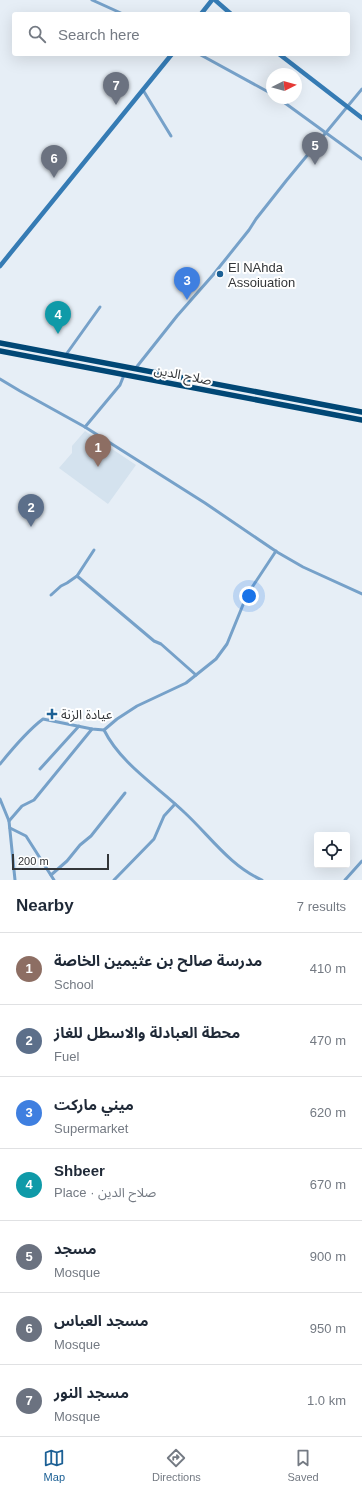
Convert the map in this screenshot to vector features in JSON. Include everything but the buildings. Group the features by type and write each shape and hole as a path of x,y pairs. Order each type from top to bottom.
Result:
{"highway":[{"name":"صلاح الدين","path":"0,343 135,370 169,374 362,412"},
{"name":"صلاح الدين","path":"0,351 362,420"},
{"path":"231,395 229,389 234,387"},
{"path":"343,416 347,411 345,408"}],"main road":[{"path":"203,12 213,0 228,12"},
{"path":"0,266 170,56"},
{"path":"282,56 362,118"}],"street":[{"path":"92,0 119,12"},
{"path":"204,56 266,91"},
{"path":"135,370 177,316 213,275 249,230 286,181 362,89"},
{"path":"143,90 170,136"},
{"path":"286,104 362,159"},
{"path":"65,356 100,307"},
{"path":"85,427 120,385 124,375"},
{"path":"0,378 20,391 85,427 206,503 276,551 303,567 362,594"},
{"path":"52,595 61,586 67,584 77,576 94,550"},
{"path":"0,764 10,751 43,719 104,730 117,719 137,706 176,688 196,675 216,659 227,644 247,595 276,551"},
{"path":"77,576 154,641 161,644 196,675"},
{"path":"40,769 78,726"},
{"path":"9,821 22,806 34,800 92,729"},
{"path":"104,730 110,743 142,775 175,804 216,846 238,865 262,880"},
{"path":"51,875 67,861 80,845 91,836 125,793"},
{"path":"0,799 9,821 15,880"},
{"path":"114,880 154,839 164,816 175,804"},
{"path":"10,828 26,836 54,880"},
{"path":"345,880 362,861"}],"shaded area":[{"path":"85,431 136,465 108,504 59,468 72,453 72,446"}],"place":[{"name":"مسجد النور","path":"116,105"},
{"name":"مسجد","path":"315,165"},
{"name":"مسجد العباس","path":"54,178"},
{"name":"El NAhda Assoiuation","path":"220,274"},
{"name":"ميني ماركت","path":"187,300"},
{"name":"Shbeer","path":"58,334"},
{"name":"مدرسة صالح بن عثيمين الخاصة","path":"98,467"},
{"name":"محطة العبادلة والاسطل للغاز","path":"31,527"},
{"name":"عيادة الزنة","path":"52,714"}]}
